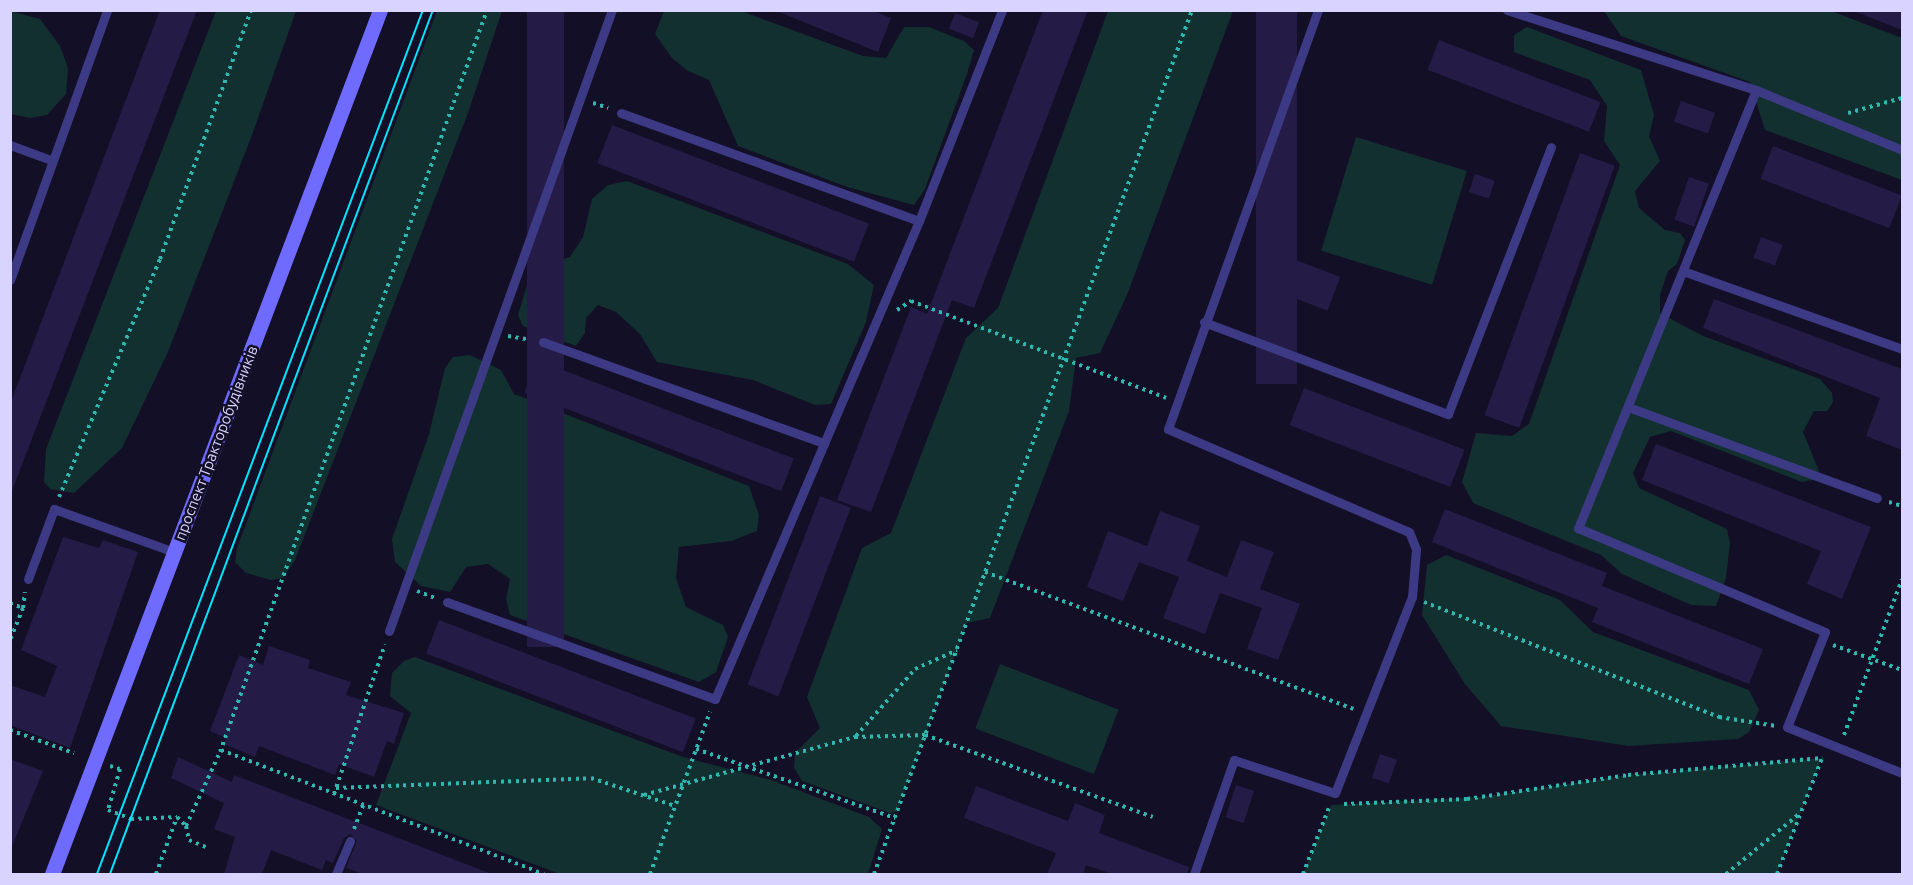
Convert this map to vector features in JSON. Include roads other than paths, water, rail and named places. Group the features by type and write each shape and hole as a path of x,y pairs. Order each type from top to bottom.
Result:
{"street":[{"name":"проспект Тракторобудівників","path":"52,874 380,10"}],"lane":[{"path":"10,280 51,160 107,10"},
{"path":"389,631 612,10"},
{"path":"447,602 715,699 919,221 1002,10"},
{"path":"1194,874 1234,760 1335,793 1412,597 1416,549 1409,532 1168,429 1204,322 1318,10"},
{"path":"1508,10 1756,90 1902,150"},
{"path":"1756,90 1578,528 1825,632 1787,727 1902,772"},
{"path":"621,113 919,221"},
{"path":"10,145 51,160"},
{"path":"1204,322 1449,414 1551,147"},
{"path":"1683,271 1902,350"},
{"path":"543,342 824,443"},
{"path":"1628,407 1877,498"},
{"path":"28,579 54,508 174,552"},
{"path":"336,874 350,841"}],"tram line":[{"path":"97,874 423,10"},
{"path":"110,874 433,10"}]}
